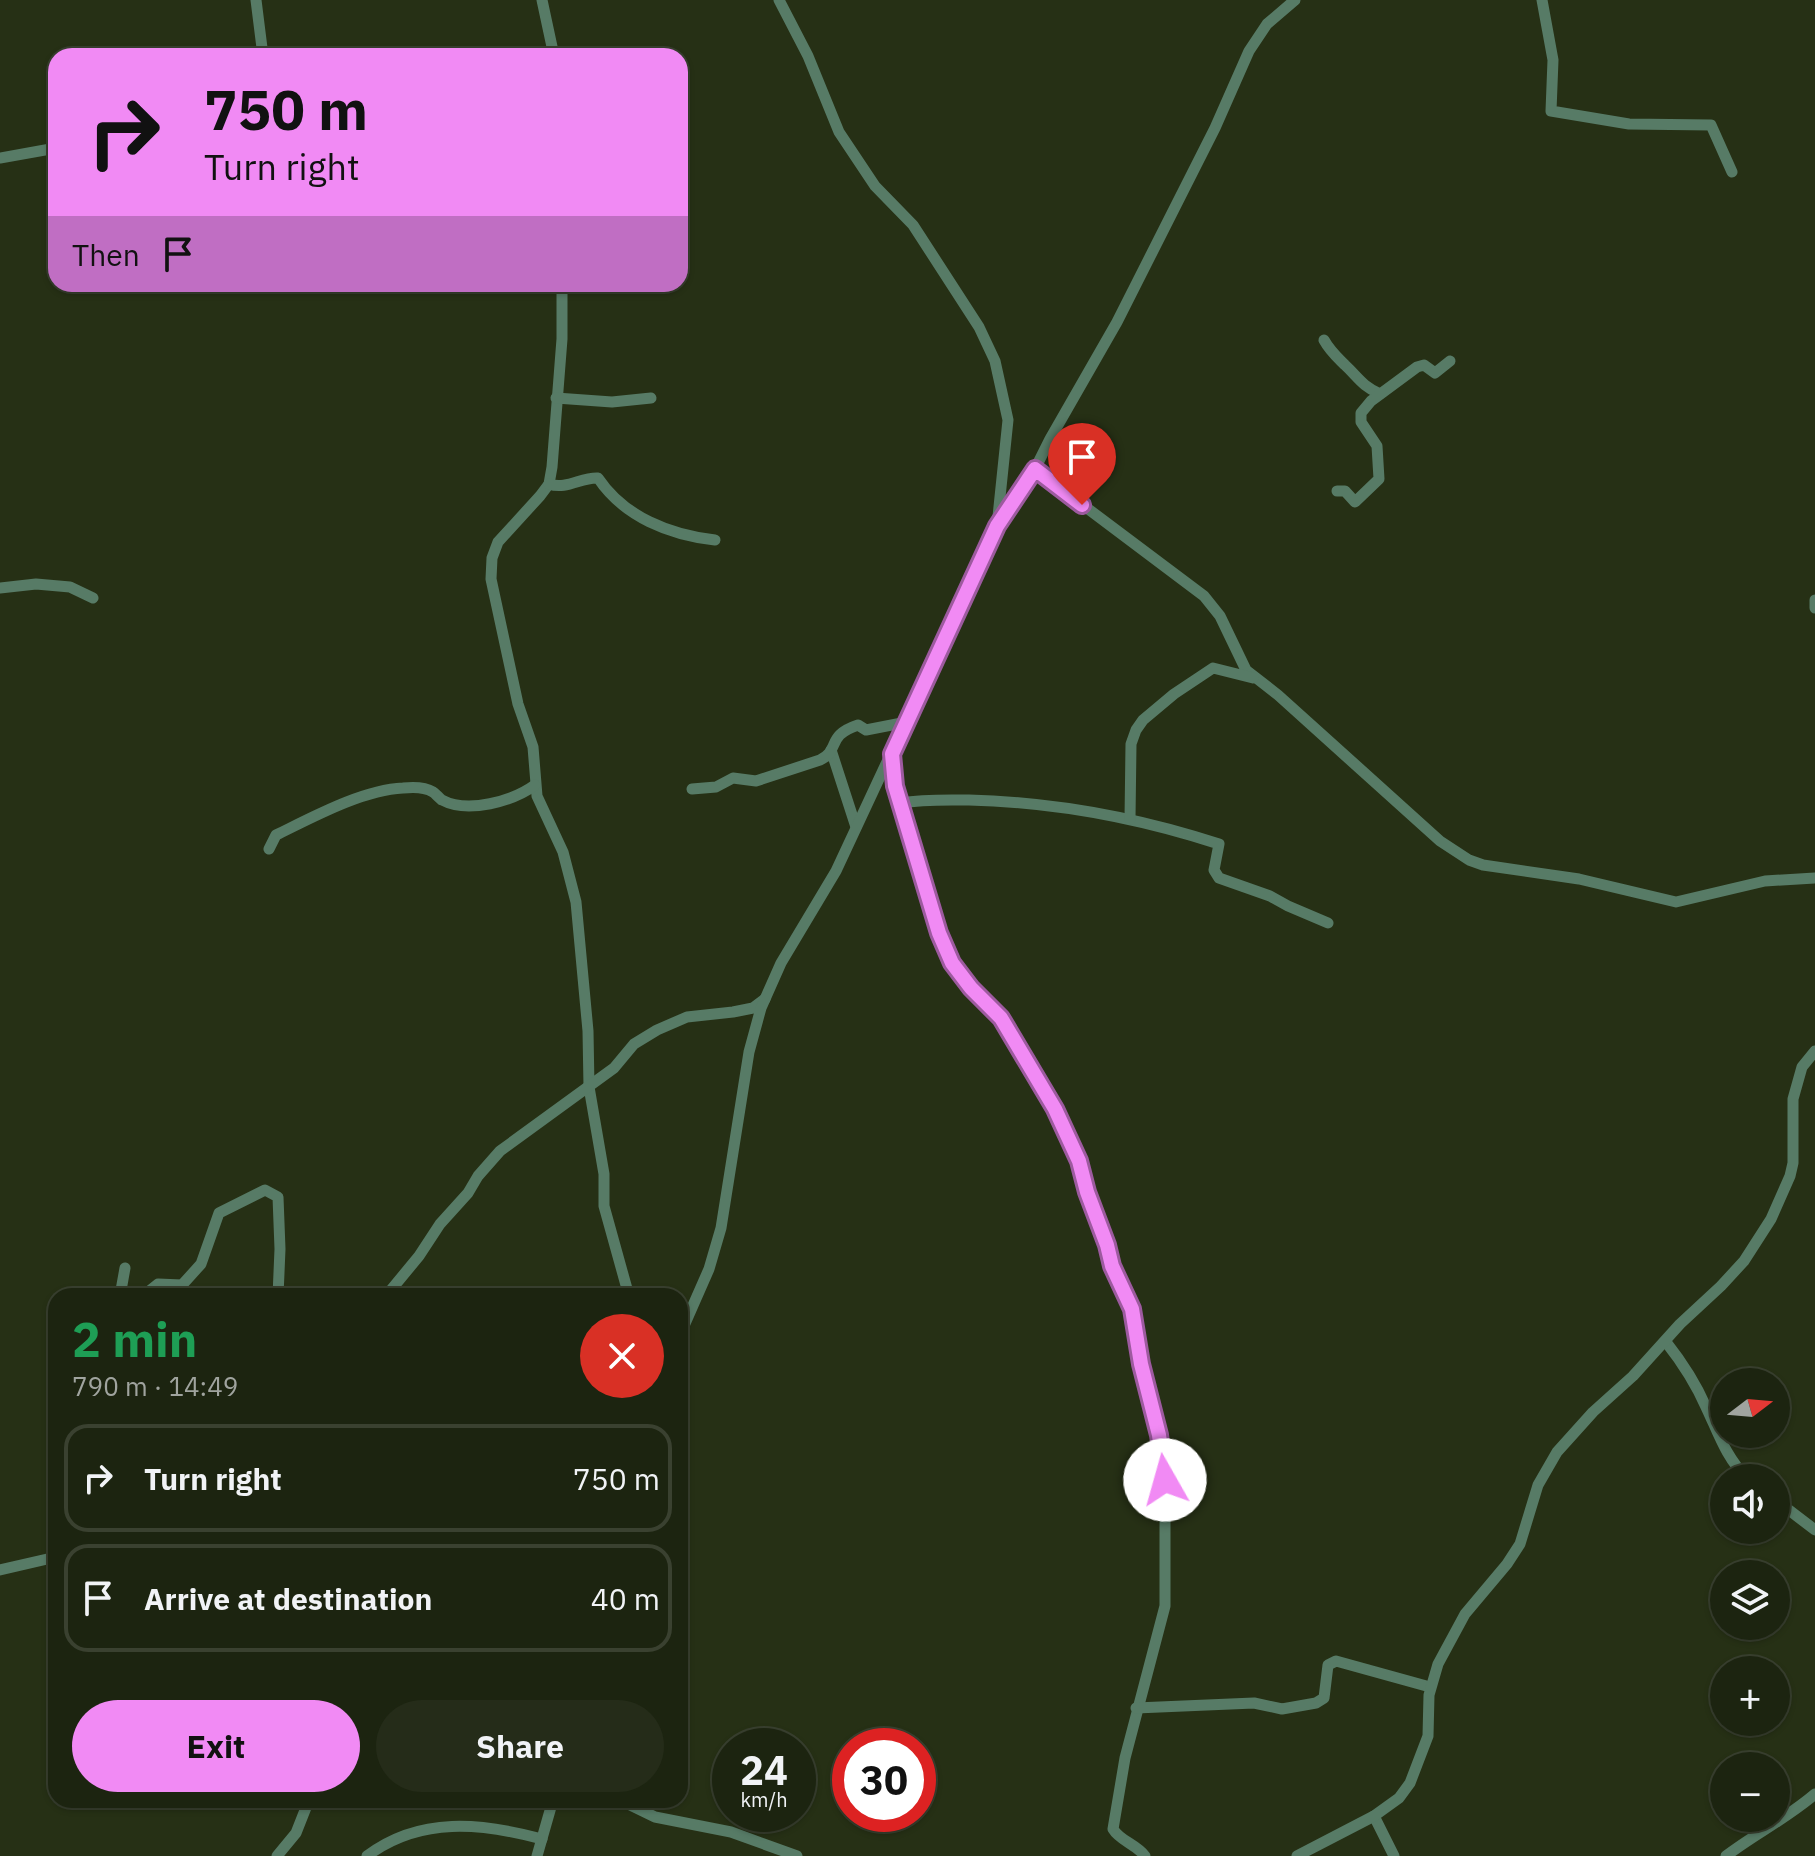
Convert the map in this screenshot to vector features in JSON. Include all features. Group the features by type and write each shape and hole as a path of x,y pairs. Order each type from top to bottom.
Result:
{"street":[{"path":"256,0 262,48"},
{"path":"542,0 552,48"},
{"path":"779,0 808,56 845,142 875,186 913,225 991,349 1003,388 1008,420 997,526"},
{"path":"688,1317 709,1269 721,1228 749,1052 781,963 824,892 892,754 997,526 1035,469 1141,276 1215,128 1249,51 1267,24 1295,0"},
{"path":"1542,0 1553,60 1551,111 1629,124 1711,125 1732,172"},
{"path":"0,158 48,149"},
{"path":"562,292 562,339 549,484 530,509 503,534 490,567 506,655 533,747 537,796 563,852 576,902 588,1031 589,1087 602,1148 607,1222 627,1288"},
{"path":"1324,340 1355,379 1380,394"},
{"path":"1337,491 1345,491 1355,502 1379,479 1377,446 1361,422 1361,413 1380,394 1417,367 1424,365 1435,373 1450,361"},
{"path":"556,398 612,402 651,398"},
{"path":"1035,469 1204,596 1220,616 1246,670 1278,695 1440,841 1469,860 1510,870 1579,879 1676,902 1765,881 1815,878"},
{"path":"549,484 558,487 598,478 621,506 642,519 692,538 715,540"},
{"path":"0,588 36,584 70,587 93,598"},
{"path":"1815,600 1815,608"},
{"path":"1218,669 1232,663 1235,650"},
{"path":"1130,819 1131,744 1143,720 1213,668 1257,679"},
{"path":"692,789 716,787 733,778 756,781 820,760 826,757 842,730 858,725 866,730 907,722"},
{"path":"831,750 856,827"},
{"path":"892,754 895,786 939,933 952,963 971,988 1001,1018 1063,1125 1100,1223 1118,1284 1129,1300 1136,1324 1141,1364 1159,1435 1163,1468 1165,1596 1163,1618 1136,1708 1113,1829 1145,1856"},
{"path":"269,849 276,835 378,792 405,787 423,788 459,806 510,800 535,785"},
{"path":"870,798 884,795 900,800 1009,801 1165,826 1219,844 1215,876 1270,896 1328,923"},
{"path":"393,1288 500,1151 614,1068 634,1044 650,1033 687,1017 753,1008 766,998"},
{"path":"1297,1856 1374,1816 1399,1798 1416,1771 1428,1736 1430,1687 1438,1664 1465,1614 1520,1544 1538,1485 1557,1452 1744,1261 1771,1219 1793,1163 1793,1099 1802,1067 1815,1051"},
{"path":"153,1288 158,1284 182,1285 201,1264 219,1213 265,1190 278,1197 278,1288"},
{"path":"121,1288 125,1268"},
{"path":"1666,1342 1706,1405 1736,1464"},
{"path":"1790,1511 1815,1530"},
{"path":"0,1570 48,1559"},
{"path":"1136,1708 1254,1703 1282,1709 1307,1705 1324,1698 1328,1665 1336,1661 1430,1687"},
{"path":"1726,1856 1789,1816 1815,1794"},
{"path":"277,1856 296,1833 306,1808"},
{"path":"537,1856 551,1808"},
{"path":"636,1808 655,1817 731,1832 797,1856"},
{"path":"1374,1816 1394,1856"},
{"path":"367,1856 381,1845 405,1835 452,1825 513,1831 542,1839"}],"route":[{"path":"1082,505 1035,469 997,526 892,754 895,786 939,933 952,963 971,988 1001,1018 1055,1109 1079,1161 1118,1284 1132,1309 1141,1364 1159,1435 1165,1480"}]}
